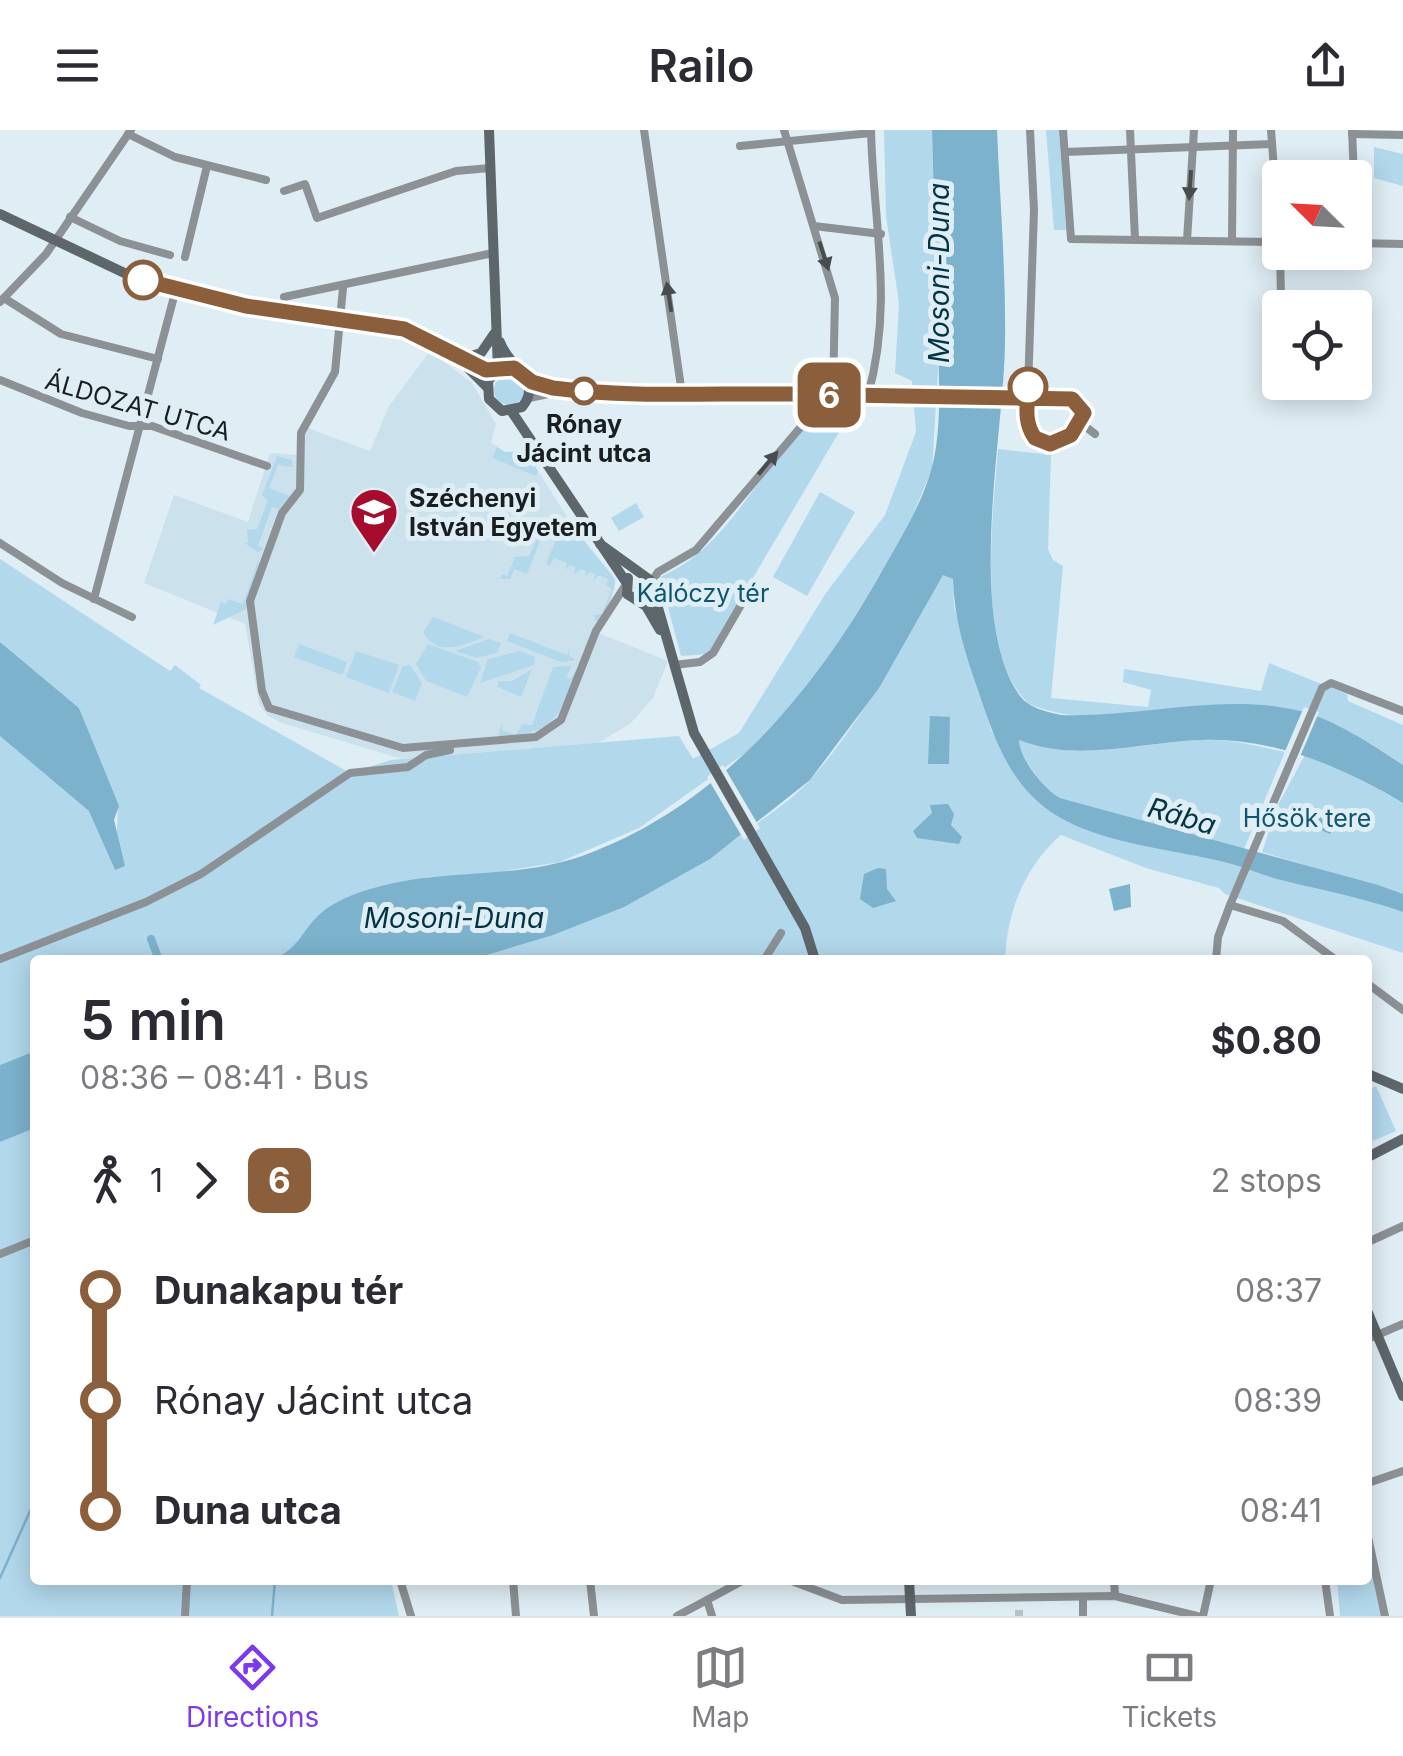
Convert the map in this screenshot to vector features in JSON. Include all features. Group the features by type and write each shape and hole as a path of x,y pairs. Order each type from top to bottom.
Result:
{"street":[{"path":"487,387 496,371 488,130"},
{"path":"644,130 682,394"},
{"path":"495,329 514,368 529,380 573,391 682,394 800,394 830,395 868,395 905,396 1049,399 1072,399 1083,407 1080,423 1071,435 1050,444 1035,438 1027,422 1034,205 1030,130"},
{"path":"1064,130 1071,240 1262,244"},
{"path":"1130,130 1134,239"},
{"path":"1187,240 1194,130"},
{"path":"1232,241 1233,130"},
{"path":"1270,130 1273,160"},
{"path":"740,146 784,134 871,131 872,187 881,234 880,356 868,395"},
{"path":"158,359 61,334 2,300 54,241 129,132 207,166 266,180"},
{"path":"1353,160 1352,132 1403,135"},
{"path":"605,618 649,595 658,572 696,550 810,412 830,395 834,298 784,134"},
{"path":"1065,152 1272,144"},
{"path":"186,256 207,166"},
{"path":"284,191 305,184 317,218 456,171 490,168"},
{"path":"0,214 116,271 176,289 339,321 404,329 460,358 496,371 514,368"},
{"path":"70,217 120,241 170,254"},
{"path":"814,226 881,234"},
{"path":"1372,243 1403,244"},
{"path":"284,297 344,288 492,254"},
{"path":"344,288 335,372 299,441 301,485 282,512 252,596 264,700 278,714 398,748 530,738 553,728 605,618 625,584 638,573"},
{"path":"94,599 176,289"},
{"path":"460,358 482,353 495,329"},
{"path":"460,358 487,387 492,404 512,412 532,438 635,600 648,609 668,645"},
{"name":"ÁLDOZAT UTCA","path":"0,380 82,414 129,426 140,423 267,466"},
{"path":"529,380 532,438"},
{"path":"512,412 528,401 573,391"},
{"path":"800,394 810,412"},
{"path":"1080,423 1096,434"},
{"path":"0,543 132,617"},
{"path":"600,544 652,585 694,734 805,928 813,955"},
{"path":"674,665 700,662 713,654 752,586"},
{"path":"1219,955 1218,943 1230,904 1316,699 1327,684 1403,711"},
{"path":"0,959 146,902 201,874 350,774 408,767 426,755 463,744"},
{"path":"1230,904 1283,922 1329,955"},
{"path":"767,955 781,933"},
{"path":"1372,987 1403,1010"},
{"path":"1372,1076 1403,1090"},
{"path":"1372,1156 1403,1139"},
{"path":"1372,1240 1403,1226"},
{"path":"0,1254 30,1242"},
{"path":"1403,1324 1372,1338 1403,1396"},
{"path":"1372,1482 1403,1471"},
{"path":"1372,1556 1385,1616"},
{"path":"184,1616 187,1585"},
{"path":"402,1585 411,1616"},
{"path":"514,1585 516,1616"},
{"path":"591,1585 594,1616"},
{"path":"677,1616 735,1585"},
{"path":"800,1585 830,1597 910,1601 1115,1596 1200,1616 1209,1585"},
{"path":"909,1585 911,1616"},
{"path":"1114,1585 1115,1596"},
{"path":"1326,1585 1330,1616"},
{"path":"1083,1597 1083,1616"},
{"path":"1019,1610 1020,1599"},
{"path":"708,1600 712,1616"}],"shaded area":[{"name":"Széchenyi István Egyetem","path":"430,351 472,383 496,424 491,443 498,446 495,455 538,471 585,545 613,575 614,589 596,632 668,661 653,698 631,723 598,743 402,759 282,723 268,716 259,704 245,624 144,583 174,495 248,522 270,453 299,455 305,427 370,451 389,406"}],"green space":[{"path":"884,130 932,130 938,372 932,469 910,522 862,608 810,685 748,751 639,828 560,862 481,875 428,877 317,917 296,949 283,955 30,955 30,1053 0,1065 0,736 90,811 115,870 118,809 79,708 0,642 0,559 170,671 175,665 201,685 199,688 350,773 391,760 679,736 693,759 739,733 826,593 885,515 916,432 912,381 895,373 899,303 886,216"},
{"path":"1046,130 1059,130 1066,230 1054,230"},
{"path":"1374,147 1403,154 1403,186 1374,178"},
{"path":"509,375 519,380 524,390 519,400 509,405 499,400 494,390 499,380"},
{"name":"Kálóczy tér","path":"829,408 842,411 845,422 708,654 681,656 660,577 688,562 711,542 786,446"},
{"path":"524,445 538,471 536,476 492,458 497,447 505,452 523,451"},
{"path":"998,449 1051,455 1048,549 1053,560 1063,566 1051,698 1148,707 1151,690 1123,682 1124,669 1261,691 1269,663 1347,694 1348,701 1403,725 1403,765 1335,725 1294,710 1228,707 1086,716 1028,703 1011,680 994,618 991,545"},
{"path":"277,456 292,460 293,467 278,465 269,488 290,496 279,509 272,507 258,546 264,549 258,552 243,542 248,543 247,530 257,529 268,500 262,495"},
{"path":"820,492 855,512 807,596 773,577"},
{"path":"636,503 644,517 619,531 611,518"},
{"path":"565,517 615,579 609,603 603,614 596,622 594,615 602,614 612,589 606,585 608,579 598,575 594,581 595,574 589,572 585,578 586,571 581,569 574,574 575,567 570,565 566,570 567,563 554,558 550,566 546,564"},
{"path":"534,530 543,533 527,574 514,569 510,579 500,579 502,574 507,576 515,557 529,556 537,538 532,535"},
{"path":"258,561 246,609 213,625 221,602 226,604 228,599 243,604"},
{"path":"943,574 953,579 954,606 991,730 1017,776 1053,813 1099,831 1225,862 1280,880 1355,894 1403,912 1403,953 1225,894 1219,888 1146,868 1061,835 1037,861 1020,892 1009,925 1005,955 485,955 616,906 718,851 811,779 882,680"},
{"path":"433,617 485,637 451,647 436,645 423,632"},
{"path":"510,633 567,655 570,648 569,655 576,660 561,662 507,641"},
{"path":"489,639 501,643 497,653 477,658 455,651"},
{"path":"299,644 347,662 342,675 294,657"},
{"path":"428,644 478,662 481,667 467,697 426,681 416,664"},
{"path":"356,651 399,665 389,693 346,677"},
{"path":"520,651 535,657 534,665 480,683 488,659"},
{"path":"410,665 422,683 415,701 392,692 403,666"},
{"path":"571,666 567,677 570,679 579,666 554,718 536,731 516,735 522,724 532,725 553,667"},
{"path":"532,669 521,697 498,687 498,681 512,681"},
{"path":"502,724 502,730 516,735 503,737 498,735"},
{"path":"1019,740 1040,747 1085,751 1221,740 1285,752 1244,849 1060,798 1034,772"},
{"name":"Hősök tere","path":"1305,755 1350,773 1403,803 1403,894 1262,852 1278,805"},
{"path":"1376,1086 1396,1131 1373,1141 1372,1139 1372,1088"},
{"path":"30,1130 30,1585 392,1585 399,1616 0,1616 0,1142"},
{"path":"1372,1572 1383,1616 1340,1616 1337,1585 1372,1585"}],"water":[{"name":"Mosoni-Duna","path":"932,130 997,130 1005,343 991,575 994,621 1004,662 1020,696 1033,706 1061,715 1241,704 1300,711 1340,727 1403,765 1403,803 1332,766 1281,749 1228,740 1086,751 1041,747 1019,740 1028,764 1060,798 1378,885 1403,894 1403,912 1220,861 1097,834 1052,813 1024,787 1000,748 965,649 953,579 943,575 879,688 810,780 710,859 624,907 553,935 487,955 282,955 338,901 400,882 530,868 582,856 679,807 721,774 797,698 886,564 929,478 938,431"},
{"path":"0,642 79,708 119,806 114,820 125,866 115,870 89,811 0,736"},
{"path":"930,716 950,717 949,764 928,764"},
{"path":"948,804 954,814 951,825 962,837 959,844 917,838 913,831 932,813 930,805"},
{"path":"1307,810 1335,823 1330,834 1302,822"},
{"path":"886,869 887,889 896,901 873,908 860,899 864,874"},
{"path":"1130,884 1131,907 1114,911 1109,889"},
{"path":"30,1053 30,1130 0,1142 0,1065"}],"pier":[{"path":"933,388 1007,390 1006,406 933,404"},
{"path":"1304,707 1319,712 1299,759 1283,756"},
{"path":"723,765 760,828 744,840 707,777"}],"waterway":[{"path":"151,939 157,955"},
{"path":"0,1578 30,1511"},
{"path":"272,1616 275,1585"}],"tunnel":[{"path":"1019,1610 1019,1616"}],"bus line":[{"name":"6","path":"143,280 246,306 404,329 486,370 514,368 532,382 553,388 682,394 813,394 941,396 1013,398 1049,399 1072,399 1081,404 1084,413 1071,435 1050,444 1035,438 1027,419 1027,408 1028,389 1028,387"}],"place":[{"name":"Rónay Jácint utca","path":"584,391"},
{"name":"Széchenyi István Egyetem","path":"374,554"}],"water label":[{"name":"Rába","path":"1182,816"}]}
